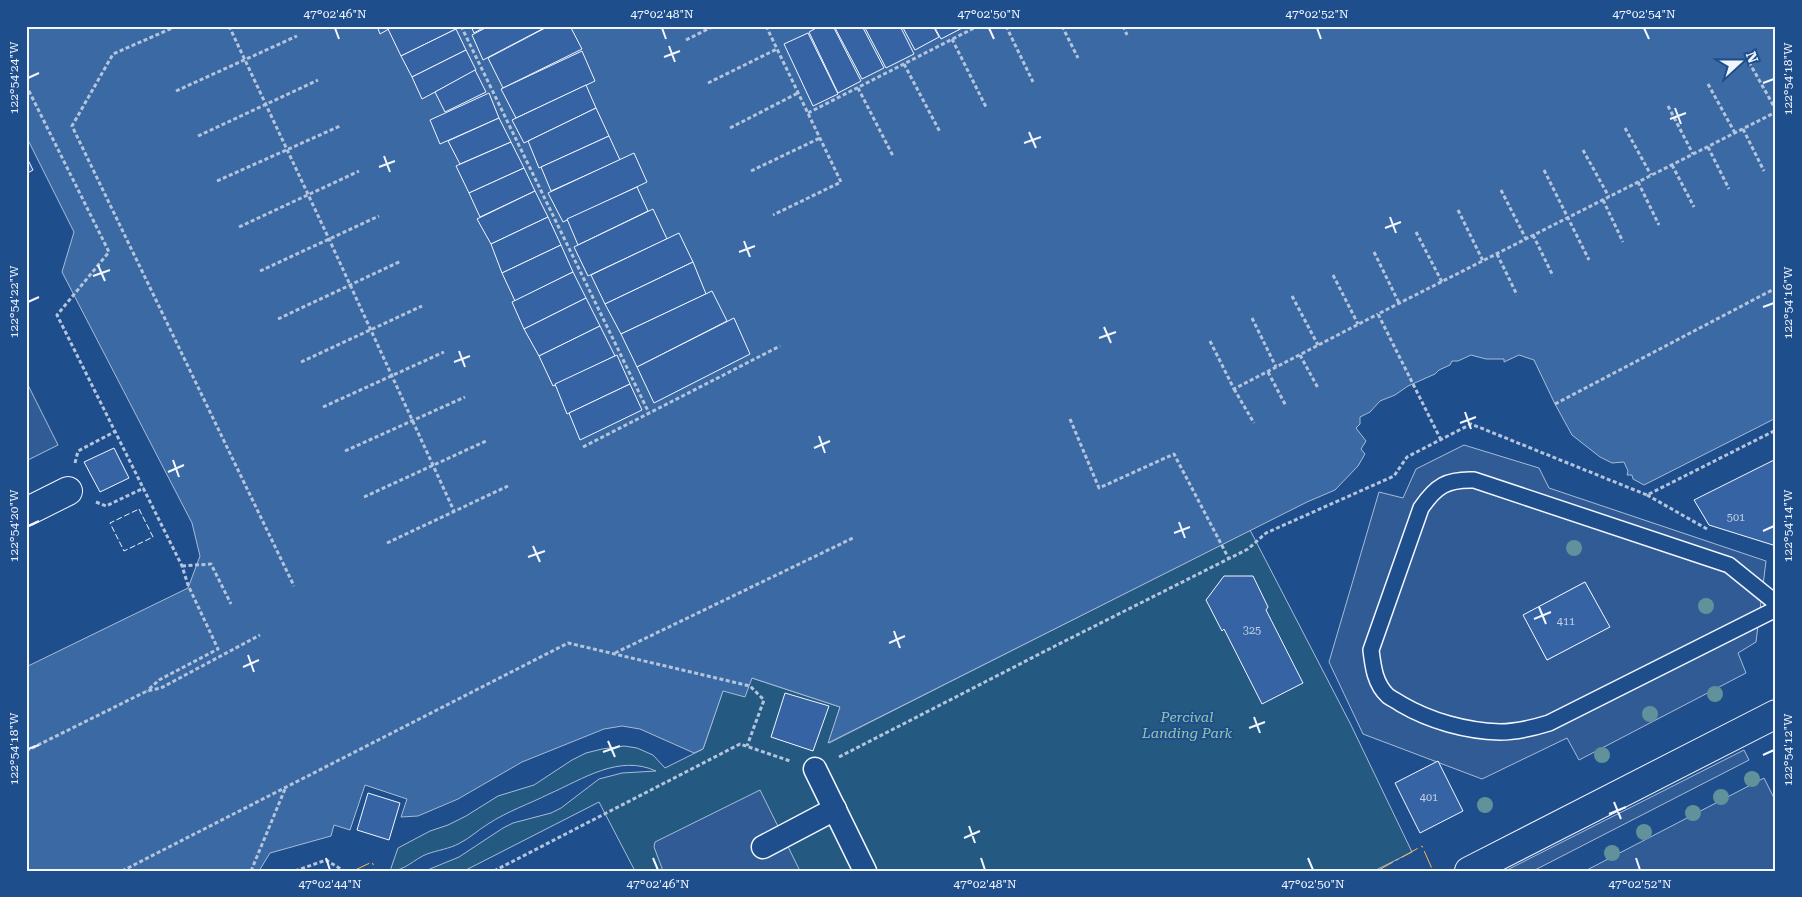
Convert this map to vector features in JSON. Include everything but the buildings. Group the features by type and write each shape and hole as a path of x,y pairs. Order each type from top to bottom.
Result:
{"street":[{"path":"26,512 68,491"},
{"path":"1469,871 1776,714"},
{"path":"816,769 865,871"},
{"path":"763,847 835,809"}],"lane":[{"path":"1776,603 1729,565 1474,480 1459,479 1445,483 1431,493 1421,508 1370,650 1374,674 1388,696 1417,714 1448,724 1473,729 1501,732 1525,730 1549,723 1776,609"}],"path":[{"path":"176,26 113,54 72,126 294,586"},
{"path":"229,26 454,511"},
{"path":"460,26 649,413"},
{"path":"686,40 714,26"},
{"path":"766,26 841,182 773,215"},
{"path":"808,113 978,26"},
{"path":"1006,26 1033,82"},
{"path":"1062,26 1078,58"},
{"path":"1123,26 1127,35"},
{"path":"176,91 297,36"},
{"path":"952,40 986,107"},
{"path":"708,83 777,49"},
{"path":"1234,389 1776,111 1750,62"},
{"path":"904,64 940,132"},
{"path":"198,136 318,80"},
{"path":"1708,84 1735,133"},
{"path":"26,85 110,252 58,315 182,566 188,585 218,649 159,680 146,691 26,751"},
{"path":"858,88 893,156"},
{"path":"730,128 798,93"},
{"path":"1668,106 1693,154"},
{"path":"217,181 340,126"},
{"path":"1625,128 1651,175"},
{"path":"1743,129 1764,171"},
{"path":"751,171 820,138"},
{"path":"1708,146 1729,189"},
{"path":"1583,150 1609,197"},
{"path":"1672,165 1694,207"},
{"path":"1544,170 1589,260"},
{"path":"239,227 359,171"},
{"path":"1638,182 1659,225"},
{"path":"1501,190 1526,239"},
{"path":"1603,200 1623,242"},
{"path":"1458,210 1483,261"},
{"path":"260,271 379,216"},
{"path":"1416,232 1442,282"},
{"path":"1533,236 1553,276"},
{"path":"1374,252 1399,303"},
{"path":"1497,254 1517,295"},
{"path":"278,319 401,261"},
{"path":"1333,275 1358,324"},
{"path":"1555,404 1776,288"},
{"path":"1292,296 1318,345"},
{"path":"301,362 422,306"},
{"path":"1378,314 1441,440"},
{"path":"1252,318 1276,367"},
{"path":"1210,341 1234,389 1254,423"},
{"path":"583,447 780,346"},
{"path":"323,407 444,352"},
{"path":"1300,355 1318,388"},
{"path":"1268,372 1286,406"},
{"path":"345,451 465,396"},
{"path":"1070,418 1099,488 1174,454 1229,559"},
{"path":"116,431 78,451 68,491 106,506 144,488"},
{"path":"364,497 486,441"},
{"path":"387,543 508,486"},
{"path":"1647,495 1713,533"},
{"path":"615,653 853,538"},
{"path":"182,566 211,564 231,604"},
{"path":"494,871 740,744 816,769 1134,607"},
{"path":"146,691 161,688 260,635"},
{"path":"122,871 568,643 750,686 764,700 747,746"},
{"path":"251,871 285,788"},
{"path":"295,871 326,860 344,871"}],"green space":[{"name":"Percival Landing Park","path":"1250,530 1351,725 1412,852 1374,871 635,871 599,802 464,871 425,871 459,857 513,823 551,813 561,808 599,779 622,773 656,771 642,766 628,765 601,770 503,815 456,845 427,854 405,867 390,871 398,848 430,831 466,816 498,796 534,785 586,753 624,746 637,748 653,755 665,768 703,749 723,690 752,678 840,707 829,743"}],"shaded area":[{"path":"26,26 1776,26 1776,418 1644,485 1633,479 1632,475 1627,475 1628,471 1624,462 1612,463 1600,457 1572,435 1534,360 1519,355 1504,362 1504,359 1486,359 1471,355 1458,361 1452,361 1450,365 1435,374 1380,401 1370,412 1360,417 1360,424 1356,428 1366,441 1361,449 1365,454 1358,466 1335,490 1307,502 828,743 840,707 752,678 745,697 723,691 703,749 694,753 640,729 622,726 604,729 522,762 458,799 418,816 401,817 407,799 365,785 350,830 334,825 331,836 270,853 259,871 26,871 26,667 188,588 200,556 192,523 62,272 74,232 26,136"},
{"path":"26,381 58,445 26,461"},
{"path":"1464,445 1539,468 1549,488 1766,561 1756,642 1738,653 1746,673 1579,760 1567,738 1482,779 1363,734 1329,662 1379,492 1403,498 1416,469","holes":["1585,582 1609,627 1547,660 1524,615"]},
{"path":"1744,750 1749,760 1533,871 1505,871"},
{"path":"1764,778 1776,802 1776,871 1585,871"},
{"path":"760,790 800,871 663,871 654,847 655,842"}],"fence":[{"path":"139,509 153,537 124,551 110,523 139,509"}],"power":[{"path":"1377,871 1422,846 1433,871"},
{"path":"353,871 372,862 376,871"}]}
